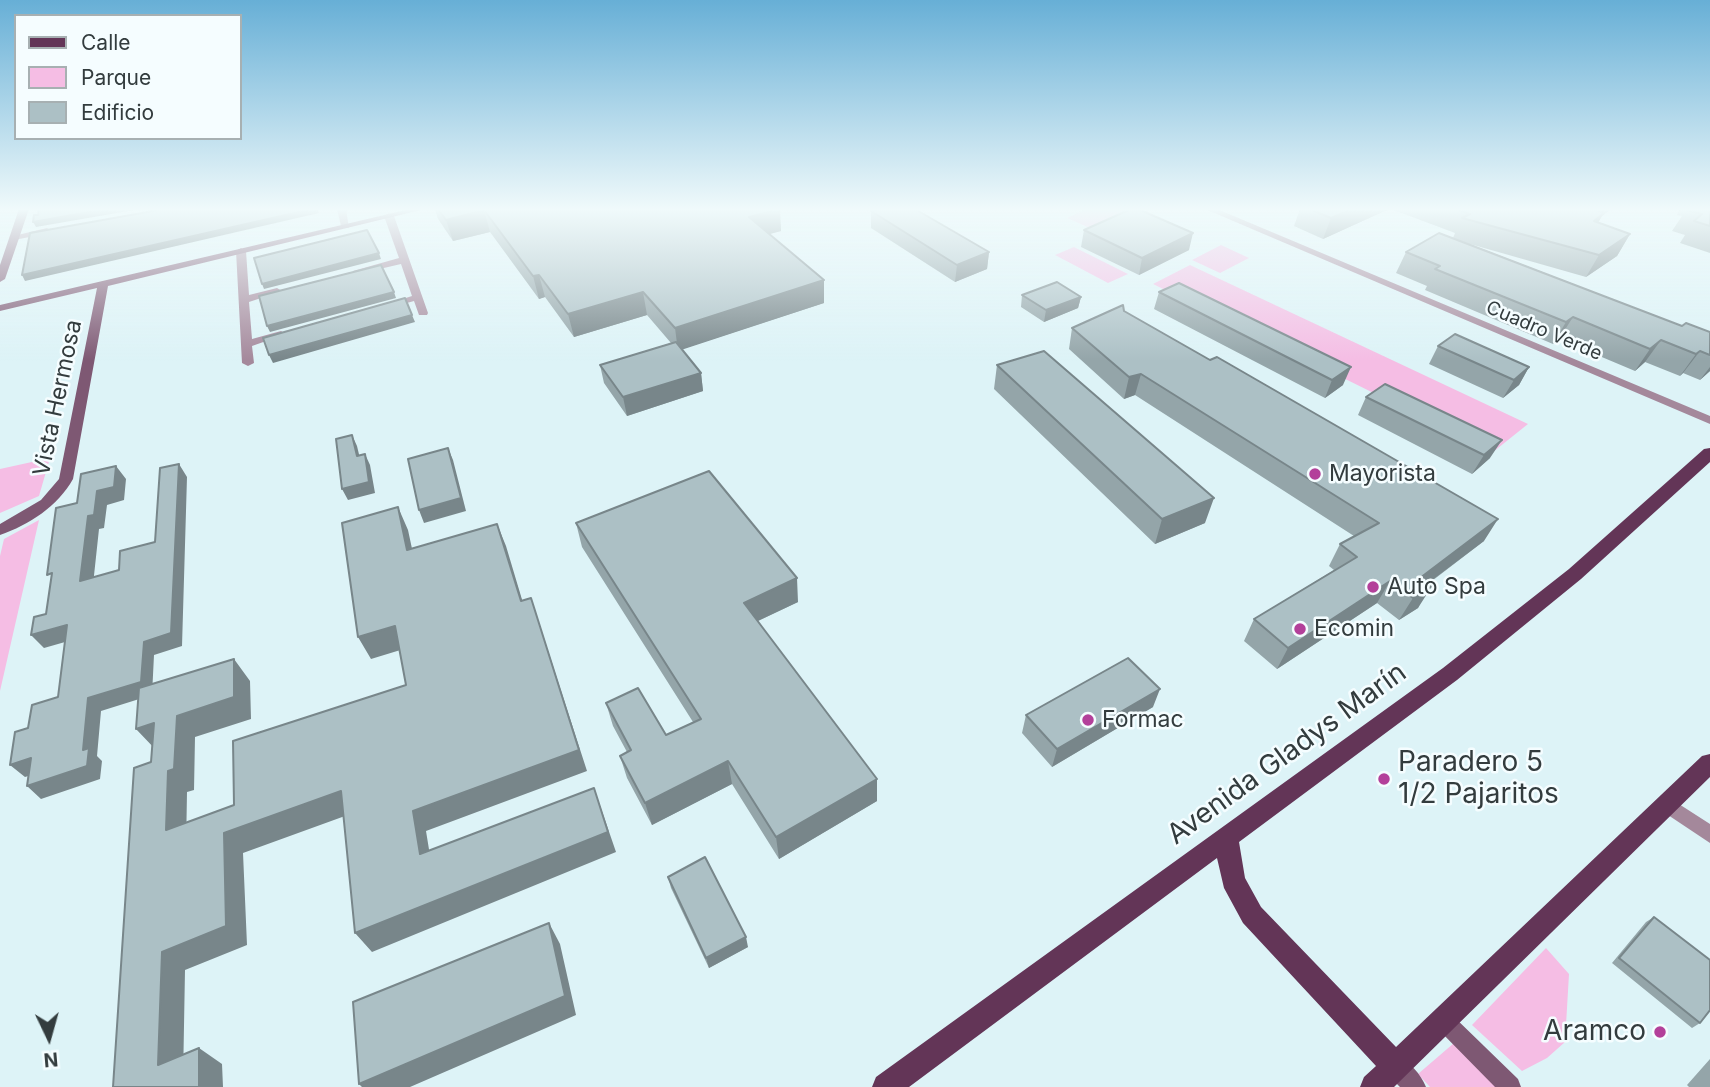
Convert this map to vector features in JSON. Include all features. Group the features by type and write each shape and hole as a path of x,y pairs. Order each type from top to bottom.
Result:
{"main road":[{"name":"Avenida Gladys Marín","path":"886,1087 1509,628 1575,574 1710,453"},
{"path":"1374,1087 1710,763"},
{"path":"1227,837 1228,870 1238,894 1252,915 1395,1067"}],"street":[{"path":"0,279 6,260"},
{"path":"0,308 205,260"},
{"path":"242,260 248,363"},
{"path":"351,273 404,260 423,313"},
{"name":"Cuadro Verde","path":"1330,260 1710,420"},
{"name":"Vista Hermosa","path":"0,530 55,497 66,480 103,284"},
{"path":"244,300 284,290"},
{"path":"378,308 418,297"},
{"path":"247,344 300,329"},
{"path":"0,520 32,513"},
{"path":"1668,805 1710,835"},
{"path":"1443,1020 1510,1087"},
{"path":"1395,1067 1415,1087"}],"green space":[{"path":"1064,260 1099,260 1128,274 1108,283"},
{"path":"1193,260 1246,260 1220,273"},
{"path":"1190,265 1528,424 1493,452 1153,284"},
{"path":"50,458 39,496 0,513 0,469"},
{"path":"39,520 0,691 0,556 4,539"},
{"path":"1546,948 1569,974 1565,1042 1547,1058 1522,1071 1472,1025"},
{"path":"1454,1043 1496,1087 1430,1087 1418,1074"}],"building":[{"path":"25,260 89,260 22,275"},
{"path":"255,260 354,260 262,284"},
{"path":"521,260 800,260 824,280 675,328 643,292 568,314 539,275 533,276"},
{"path":"949,260 970,260 957,265"},
{"path":"1425,260 1509,260 1682,326 1686,323 1710,332 1710,355 1700,351 1696,354 1661,340 1650,349 1573,317 1566,322 1435,269 1440,266"},
{"path":"381,265 394,292 267,326 259,296"},
{"path":"1057,282 1081,297 1046,310 1022,295"},
{"path":"1179,283 1351,367 1332,380 1159,292"},
{"path":"405,298 412,315 269,355 263,338"},
{"path":"1123,305 1124,311 1210,360 1217,357 1498,519 1420,578 1432,586 1413,598 1390,581 1288,648 1254,619 1357,557 1340,544 1379,523 1141,374 1129,377 1072,328"},
{"path":"1455,334 1529,367 1514,380 1438,346"},
{"path":"676,342 701,373 623,397 600,365"},
{"path":"1044,351 1214,498 1162,519 997,365"},
{"path":"1385,384 1502,440 1484,455 1366,397"},
{"path":"352,435 357,456 365,454 369,482 342,489 336,439"},
{"path":"448,448 461,498 419,510 408,459"},
{"path":"179,464 171,633 144,642 141,682 88,698 83,750 89,748 87,766 27,786 31,758 10,765 15,732 28,728 32,705 58,697 67,625 31,635 34,617 46,614 52,573 47,575 56,508 77,503 81,474 116,466 114,487 97,491 94,515 88,516 80,581 119,570 120,551 155,542 160,468"},
{"path":"709,471 797,578 744,603 877,779 776,837 728,761 645,803 620,756 631,750 606,703 638,688 666,735 701,719 576,523"},
{"path":"398,507 407,550 497,524 521,601 531,598 579,750 413,811 420,854 594,788 608,832 355,933 341,791 224,833 226,926 162,952 158,1065 199,1048 199,1087 113,1087 134,768 151,762 154,723 136,729 139,688 234,659 234,697 177,716 174,769 168,771 166,830 234,805 233,741 406,685 395,626 358,637 342,523"},
{"path":"1128,658 1160,689 1057,749 1026,715"},
{"path":"705,857 746,937 706,958 668,877"},
{"path":"1654,917 1710,960 1710,1010 1700,1023 1619,958"},
{"path":"549,923 565,996 359,1084 353,1002"}],"place":[{"name":"Mayorista","path":"1315,474"},
{"name":"Auto Spa","path":"1373,587"},
{"name":"Ecomin","path":"1300,629"},
{"name":"Formac","path":"1088,720"},
{"name":"Paradero 5 1/2 Pajaritos","path":"1384,779"},
{"name":"Aramco","path":"1660,1032"}]}
